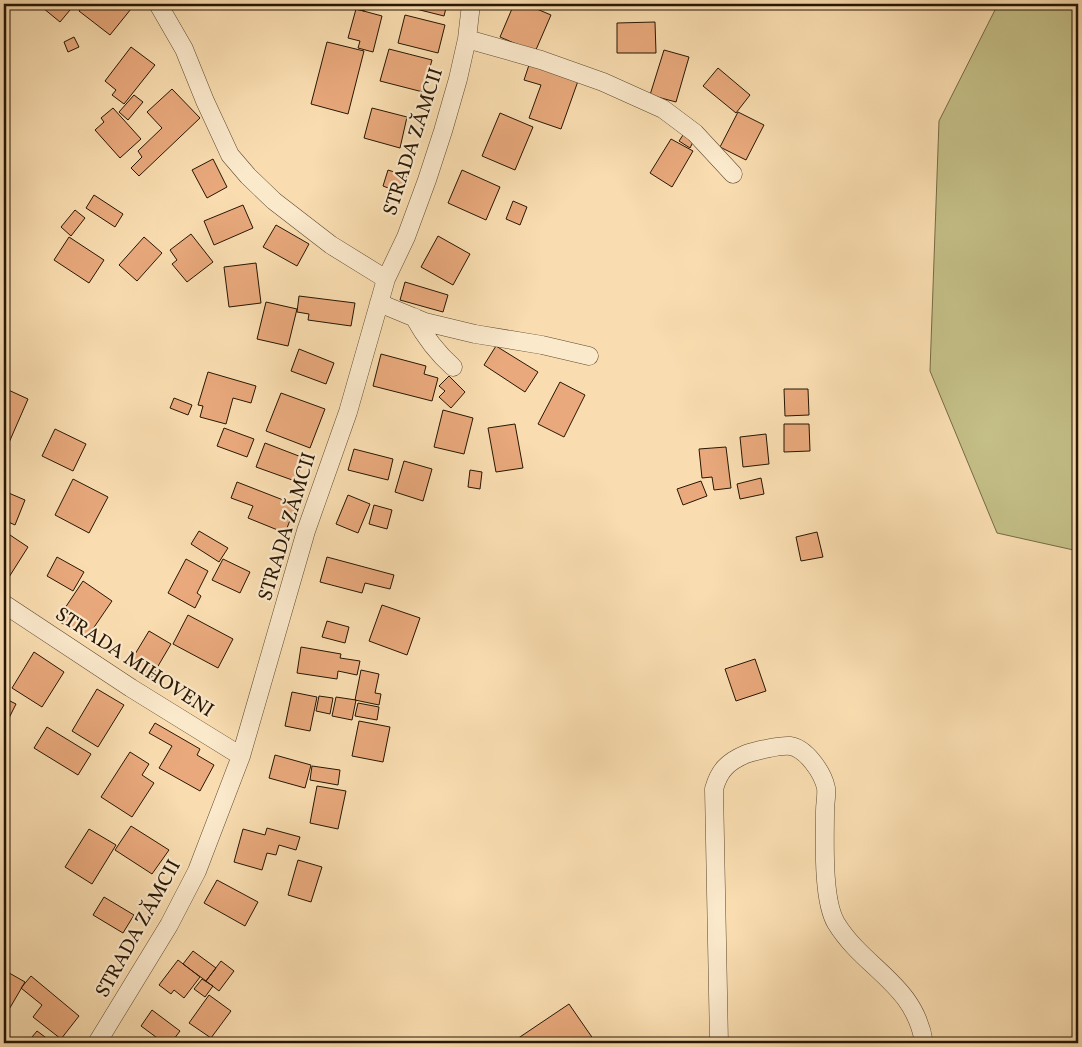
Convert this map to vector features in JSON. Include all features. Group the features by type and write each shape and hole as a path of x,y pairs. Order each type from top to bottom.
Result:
{"street":[{"path":"158,4 184,49 230,155 248,176 274,201 331,245 386,279"},
{"name":"STRADA ZĂMCII","path":"97,1043 170,926 197,871 241,756 306,531 348,412 378,302 386,279 406,237 430,172 458,79 467,39 471,4"},
{"path":"467,39 542,60 594,78 663,108 694,133 733,174"},
{"path":"378,302 425,322 475,334 542,345 589,356"},
{"path":"414,317 437,353 453,367"},
{"name":"STRADA MIHOVENI","path":"4,604 139,693 241,756"},
{"path":"719,1043 714,789 718,775 740,756 754,751 791,746 812,760 820,771 826,788 826,866 830,910 845,936 903,994 913,1010 924,1043"}],"shaded area":[{"path":"998,4 1078,4 1078,551 997,533 930,371 939,121"}],"building":[{"path":"46,4 75,4 60,22 43,8"},
{"path":"84,4 90,4 96,8 99,4 135,4 110,35 79,11"},
{"path":"335,4 366,4 364,11"},
{"path":"396,4 447,4 444,16"},
{"path":"514,4 525,4 551,15 535,52 500,37"},
{"path":"356,9 382,16 373,52 358,48 360,41 348,38"},
{"path":"405,15 445,25 438,53 398,43"},
{"path":"655,22 656,53 617,53 617,23"},
{"path":"74,37 79,47 68,52 64,42"},
{"path":"327,42 364,51 348,114 311,104"},
{"path":"131,47 155,65 124,104 112,95 116,90 105,81"},
{"path":"389,49 432,60 423,92 380,81"},
{"path":"664,50 689,57 676,102 650,95"},
{"path":"529,65 578,81 561,129 529,118 541,85 524,80"},
{"path":"718,68 750,95 736,113 703,86"},
{"path":"172,89 200,118 139,176 131,168 142,157 138,151 162,128 147,112"},
{"path":"134,95 143,102 128,120 119,112"},
{"path":"113,108 141,139 120,158 95,130 104,122 101,118"},
{"path":"372,108 407,117 400,148 364,138"},
{"path":"738,112 764,125 746,160 720,147"},
{"path":"500,113 533,127 515,170 482,156"},
{"path":"683,135 693,142 690,148 679,141"},
{"path":"671,139 693,151 672,187 650,173"},
{"path":"213,159 227,187 207,198 192,170"},
{"path":"388,170 407,176 401,193 383,186"},
{"path":"462,170 500,187 486,220 448,203"},
{"path":"94,195 123,214 115,227 86,208"},
{"path":"513,201 527,207 520,225 506,219"},
{"path":"243,205 253,228 214,245 204,221"},
{"path":"75,210 85,218 71,236 61,227"},
{"path":"276,225 309,244 297,266 263,247"},
{"path":"191,234 213,262 187,282 172,264 177,260 170,250"},
{"path":"438,236 470,254 453,285 421,267"},
{"path":"69,237 104,260 89,283 54,260"},
{"path":"144,237 162,253 137,281 119,265"},
{"path":"256,263 261,303 229,307 224,267"},
{"path":"405,282 448,295 443,312 400,300"},
{"path":"299,296 355,303 351,326 308,320 309,314 297,312"},
{"path":"266,302 297,309 288,346 257,339"},
{"path":"496,346 538,372 525,392 484,365"},
{"path":"299,349 334,363 326,384 291,371"},
{"path":"381,354 426,366 424,374 438,378 432,401 373,386"},
{"path":"208,372 256,386 251,403 233,398 226,424 200,417 203,406 198,405"},
{"path":"449,376 465,392 451,408 439,397 445,391 439,386"},
{"path":"560,382 585,395 564,437 538,424"},
{"path":"4,388 28,399 4,454"},
{"path":"784,389 808,389 809,415 785,416"},
{"path":"281,393 325,409 310,448 266,431"},
{"path":"174,398 192,405 188,415 170,408"},
{"path":"443,410 473,418 464,454 434,447"},
{"path":"515,424 523,468 496,472 488,428"},
{"path":"784,424 809,424 810,451 784,452"},
{"path":"224,428 254,439 247,457 217,446"},
{"path":"55,429 86,444 73,471 42,456"},
{"path":"766,434 769,464 743,467 740,437"},
{"path":"265,443 304,458 295,481 256,467"},
{"path":"726,447 731,488 714,490 712,477 702,478 699,449"},
{"path":"354,449 393,459 388,480 348,470"},
{"path":"404,461 432,469 423,501 395,492"},
{"path":"470,470 482,472 480,489 468,487"},
{"path":"761,478 764,494 740,499 737,484"},
{"path":"73,479 108,497 89,533 55,515"},
{"path":"701,481 707,496 683,505 677,489"},
{"path":"237,482 296,505 285,533 248,518 253,506 231,498"},
{"path":"4,491 25,500 15,525 4,520"},
{"path":"348,495 370,504 358,533 336,524"},
{"path":"374,505 392,510 387,529 369,524"},
{"path":"199,531 228,548 219,562 191,544"},
{"path":"817,532 823,557 801,561 796,537"},
{"path":"7,533 28,547 4,585 4,538"},
{"path":"57,557 84,572 73,591 47,576"},
{"path":"327,557 394,575 390,589 365,583 362,593 320,582"},
{"path":"186,559 208,571 197,593 201,596 195,608 168,593"},
{"path":"223,559 250,572 240,593 212,580"},
{"path":"83,581 112,601 86,639 57,620"},
{"path":"382,605 420,618 407,655 369,641"},
{"path":"188,615 233,639 218,668 173,644"},
{"path":"327,621 349,627 345,643 322,637"},
{"path":"149,631 171,644 151,678 129,664"},
{"path":"301,647 341,654 340,658 360,661 357,675 338,671 337,679 297,673"},
{"path":"34,652 64,672 42,707 12,688"},
{"path":"755,659 766,691 736,701 725,669"},
{"path":"361,670 379,674 375,693 381,694 379,705 355,700"},
{"path":"97,689 124,705 98,747 72,731"},
{"path":"292,692 317,697 310,731 285,726"},
{"path":"319,696 333,698 330,714 316,711"},
{"path":"336,697 356,700 352,720 332,716"},
{"path":"4,698 16,704 5,726 4,725"},
{"path":"358,703 379,707 377,720 355,716"},
{"path":"359,721 390,727 383,762 352,756"},
{"path":"155,723 200,749 197,755 214,765 200,791 159,768 172,746 149,733"},
{"path":"47,727 91,754 78,775 34,748"},
{"path":"130,752 149,764 142,775 154,783 132,817 101,797"},
{"path":"275,755 311,765 305,788 269,778"},
{"path":"312,766 340,770 338,785 310,780"},
{"path":"317,786 346,791 338,829 310,823"},
{"path":"131,826 169,850 152,874 115,850"},
{"path":"267,828 300,837 296,850 279,845 276,855 267,853 262,870 234,862 243,829 265,835"},
{"path":"89,829 116,845 92,884 65,867"},
{"path":"298,860 322,867 311,902 288,895"},
{"path":"217,880 258,902 245,926 204,903"},
{"path":"104,897 134,915 123,933 93,915"},
{"path":"193,951 216,968 206,981 183,964"},
{"path":"178,960 200,977 184,998 174,990 171,994 159,985"},
{"path":"221,961 234,971 219,991 206,981"},
{"path":"4,970 25,982 4,1018"},
{"path":"31,976 79,1016 61,1039 33,1017 42,1005 21,988"},
{"path":"202,979 213,986 205,997 194,989"},
{"path":"209,995 231,1011 211,1038 189,1023"},
{"path":"569,1004 596,1043 511,1043"},
{"path":"152,1010 180,1031 171,1043 164,1043 141,1026"},
{"path":"37,1031 53,1043 27,1043"}]}
